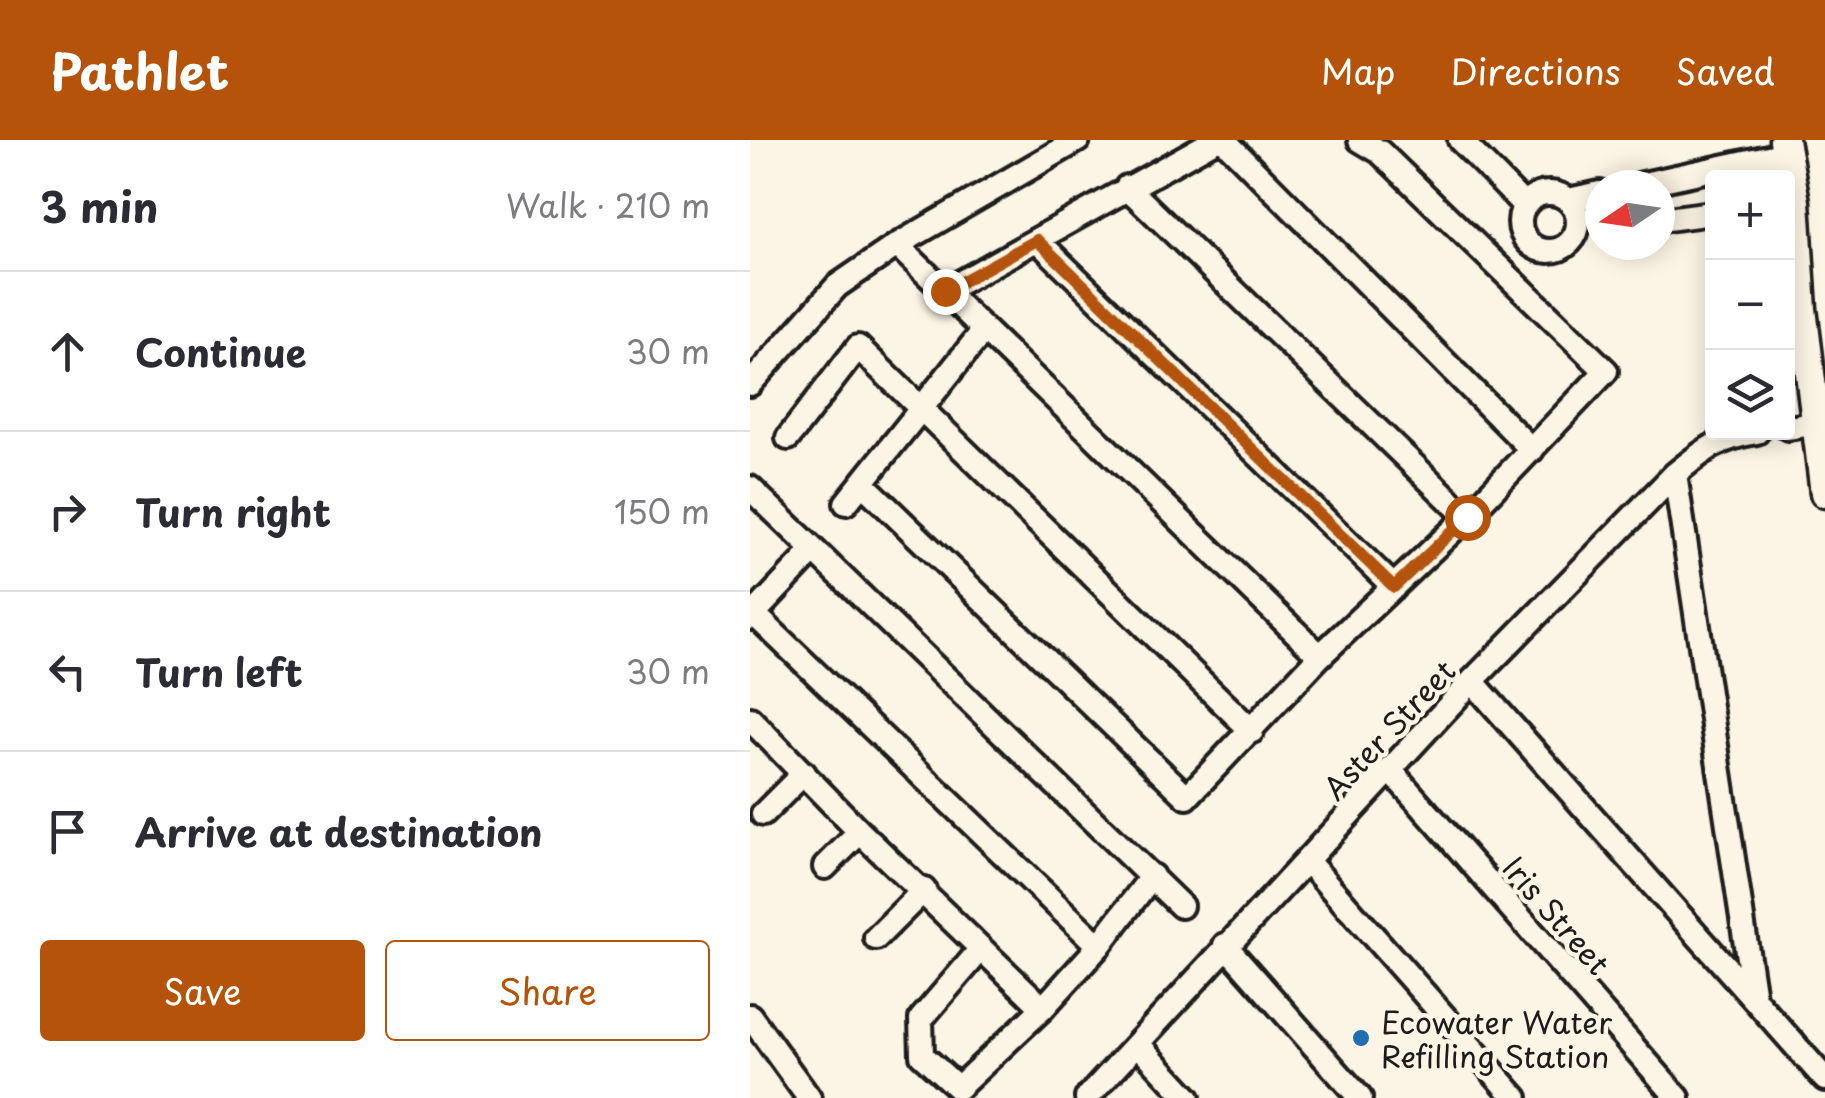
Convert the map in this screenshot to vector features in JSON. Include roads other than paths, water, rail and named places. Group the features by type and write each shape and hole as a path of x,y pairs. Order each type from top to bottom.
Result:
{"main road":[{"path":"1795,220 1814,306 1825,493"}],"street":[{"path":"750,384 837,286 897,245 1078,140"},
{"path":"945,291 1215,140"},
{"path":"1224,140 1532,450"},
{"path":"862,483 1187,796 1252,732 1320,656 1467,517 1606,371 1380,152 1360,140"},
{"path":"1460,140 1524,204"},
{"path":"1675,177 1785,146"},
{"path":"1680,176 1685,217"},
{"path":"1128,187 1467,517"},
{"path":"1585,197 1569,200 1546,192 1534,196 1524,204 1520,228 1535,248 1547,252 1560,249 1585,232"},
{"path":"1569,200 1585,225"},
{"path":"1675,218 1705,214"},
{"path":"1037,240 1394,587"},
{"path":"897,245 1320,656"},
{"path":"846,503 983,332"},
{"path":"788,438 858,347 1252,732"},
{"path":"1795,427 1819,424"},
{"name":"Aster Street","path":"1087,1098 1472,681 1675,474 1708,446 1724,440"},
{"path":"1675,474 1754,998"},
{"path":"750,488 1180,906"},
{"path":"814,550 752,616 1099,946"},
{"path":"1472,681 1825,1078"},
{"path":"750,719 860,832 1043,1008"},
{"name":"Iris Street","path":"1391,771 1678,1098"},
{"path":"763,814 804,774"},
{"path":"825,867 860,832"},
{"path":"1307,861 1516,1098"},
{"path":"980,950 921,1019 922,1055 958,1088 1043,1008 1099,946 1152,876"},
{"path":"876,938 924,890"},
{"path":"1226,945 1360,1098"},
{"path":"750,1016 809,1098"},
{"path":"1138,1044 1188,1098"}],"place":[{"name":"Ecowater Water Refilling Station","path":"1361,1038"}]}
